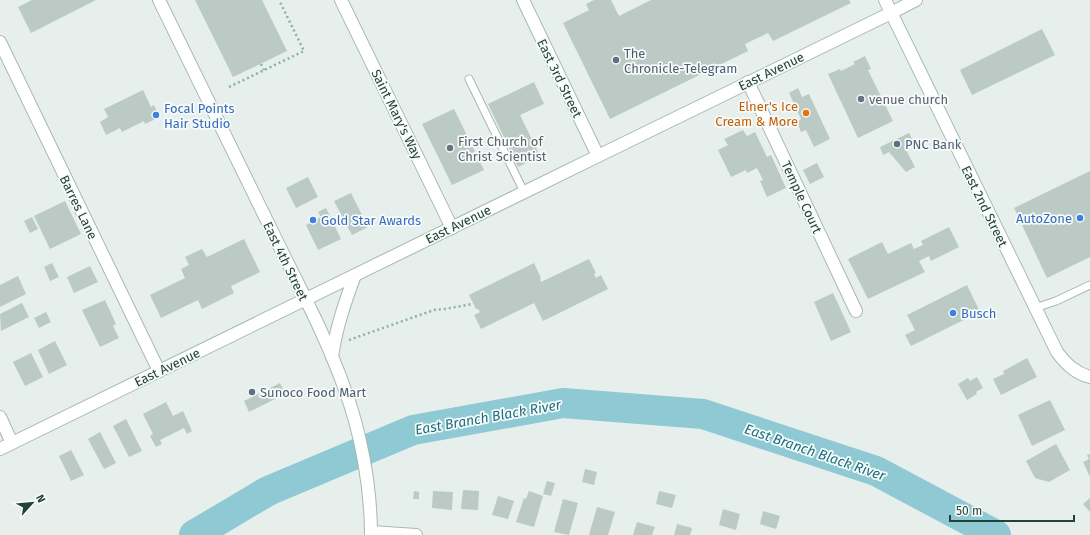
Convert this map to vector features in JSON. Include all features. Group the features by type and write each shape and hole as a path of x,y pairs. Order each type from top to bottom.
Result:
{"street":[{"name":"East 4th Street","path":"159,0 305,299 344,387 355,420 365,470 371,534"},
{"name":"Saint Mary's Way","path":"341,0 452,228"},
{"name":"East 3rd Street","path":"523,0 598,156"},
{"name":"East 2nd Street","path":"885,0 1057,352 1065,364 1082,375 1090,377"},
{"name":"East Avenue","path":"0,449 916,0"},
{"name":"Barres Lane","path":"0,42 159,371"},
{"name":"Temple Court","path":"748,82 856,311"},
{"path":"333,360 334,341 340,317 355,275"},
{"path":"0,417 12,443"},
{"path":"371,534 416,535"}],"lane":[{"path":"469,79 524,192"},
{"path":"1035,308 1056,301 1090,285"}],"path":[{"path":"229,87 304,51 279,0"},
{"path":"261,64 264,70"},
{"path":"349,340 434,310 472,304"}],"building":[{"path":"32,0 96,0 31,33 18,7"},
{"path":"195,0 262,0 287,51 233,77"},
{"path":"594,0 611,0 619,16 651,0 849,0 851,3 773,41 768,33 745,44 748,51 610,119 563,23 589,10 586,4"},
{"path":"1042,29 1055,55 972,95 960,70"},
{"path":"865,56 871,69 868,70 893,121 858,138 828,74 840,69 841,71 855,64 853,62"},
{"path":"534,82 544,104 520,115 540,156 518,167 488,104"},
{"path":"798,88 802,97 809,94 830,139 814,147 806,130 801,132 797,122 801,119 789,93"},
{"path":"143,90 151,107 154,105 160,117 145,124 144,121 122,132 120,128 106,135 100,122 108,117 104,109"},
{"path":"454,109 484,170 452,185 422,124"},
{"path":"743,130 747,136 755,132 767,157 771,155 786,188 767,197 760,181 763,180 757,168 747,173 746,170 731,177 718,150 728,145 724,139"},
{"path":"909,133 913,141 904,146 915,167 906,172 889,152 883,155 880,147"},
{"path":"817,163 824,177 810,184 803,170"},
{"path":"1090,171 1090,257 1047,278 1014,208"},
{"path":"308,177 318,197 296,208 286,188"},
{"path":"351,193 368,227 352,235 334,201"},
{"path":"65,201 81,234 50,249 34,216"},
{"path":"326,208 341,239 318,250 306,225 321,217 318,212"},
{"path":"32,217 38,229 30,233 24,221"},
{"path":"949,227 959,247 931,261 929,256 919,261 925,272 868,299 848,259 882,242 888,254 911,243 914,249 923,245 921,241"},
{"path":"244,239 260,272 231,286 234,293 202,309 198,300 161,318 150,295 185,278 181,269 189,265 185,257 202,249 207,257"},
{"path":"589,259 596,273 594,274 596,278 601,275 608,289 543,321 534,303 481,329 474,315 480,312 476,309 469,295 534,263 541,278 541,282"},
{"path":"52,263 59,277 50,281 44,267"},
{"path":"90,266 98,282 74,293 67,277"},
{"path":"18,276 26,294 0,307 0,285"},
{"path":"967,285 980,312 911,346 905,335 915,330 907,315"},
{"path":"833,293 851,332 831,341 814,302"},
{"path":"105,300 116,324 113,326 119,338 100,347 82,310"},
{"path":"22,303 29,317 1,331 0,314"},
{"path":"46,312 51,322 39,328 34,318"},
{"path":"55,341 67,365 49,374 38,350"},
{"path":"31,353 43,377 25,386 13,362"},
{"path":"1027,358 1037,377 1001,395 993,379 1004,374 1003,371"},
{"path":"977,377 983,388 967,400 958,384 968,378 970,381"},
{"path":"280,383 285,394 249,412 244,401"},
{"path":"1050,400 1065,430 1032,446 1018,415"},
{"path":"166,402 173,416 183,411 192,431 187,434 184,428 160,440 162,444 156,447 150,436 153,434 143,414"},
{"path":"126,419 142,451 129,457 113,426"},
{"path":"100,432 116,463 104,469 88,439"},
{"path":"1056,444 1070,470 1049,482 1035,478 1026,461"},
{"path":"71,450 84,475 71,481 59,456"},
{"path":"1090,454 1090,477 1083,462 1089,459 1087,455"},
{"path":"585,469 597,472 594,485 582,482"},
{"path":"547,481 555,483 551,496 543,494"},
{"path":"463,490 479,491 478,510 461,509"},
{"path":"414,491 419,492 419,499 413,499"},
{"path":"433,491 453,492 452,510 432,508"},
{"path":"529,491 543,496 534,527 516,522 524,498 526,499"},
{"path":"659,491 676,495 672,508 656,504"},
{"path":"498,496 514,501 508,519 492,515"},
{"path":"1090,498 1090,512 1083,504"},
{"path":"563,499 578,503 569,535 554,532"},
{"path":"597,507 615,512 608,535 589,535"},
{"path":"723,509 740,514 736,530 719,525"},
{"path":"763,511 780,516 776,529 760,524"},
{"path":"637,522 655,527 652,535 633,535"},
{"path":"677,524 692,528 690,535 674,535"}],"waterway":[{"name":"East Branch Black River","path":"194,535 268,491 413,430 563,403 703,414 876,471 996,535"}],"place":[{"name":"The Chronicle-Telegram","path":"616,60"},
{"name":"venue church","path":"861,99"},
{"name":"Elner's Ice Cream & More","path":"806,113"},
{"name":"Focal Points Hair Studio","path":"156,115"},
{"name":"PNC Bank","path":"897,144"},
{"name":"First Church of Christ Scientist","path":"450,148"},
{"name":"AutoZone","path":"1080,218"},
{"name":"Gold Star Awards","path":"313,220"},
{"name":"Busch","path":"953,313"},
{"name":"Sunoco Food Mart","path":"252,392"}]}
